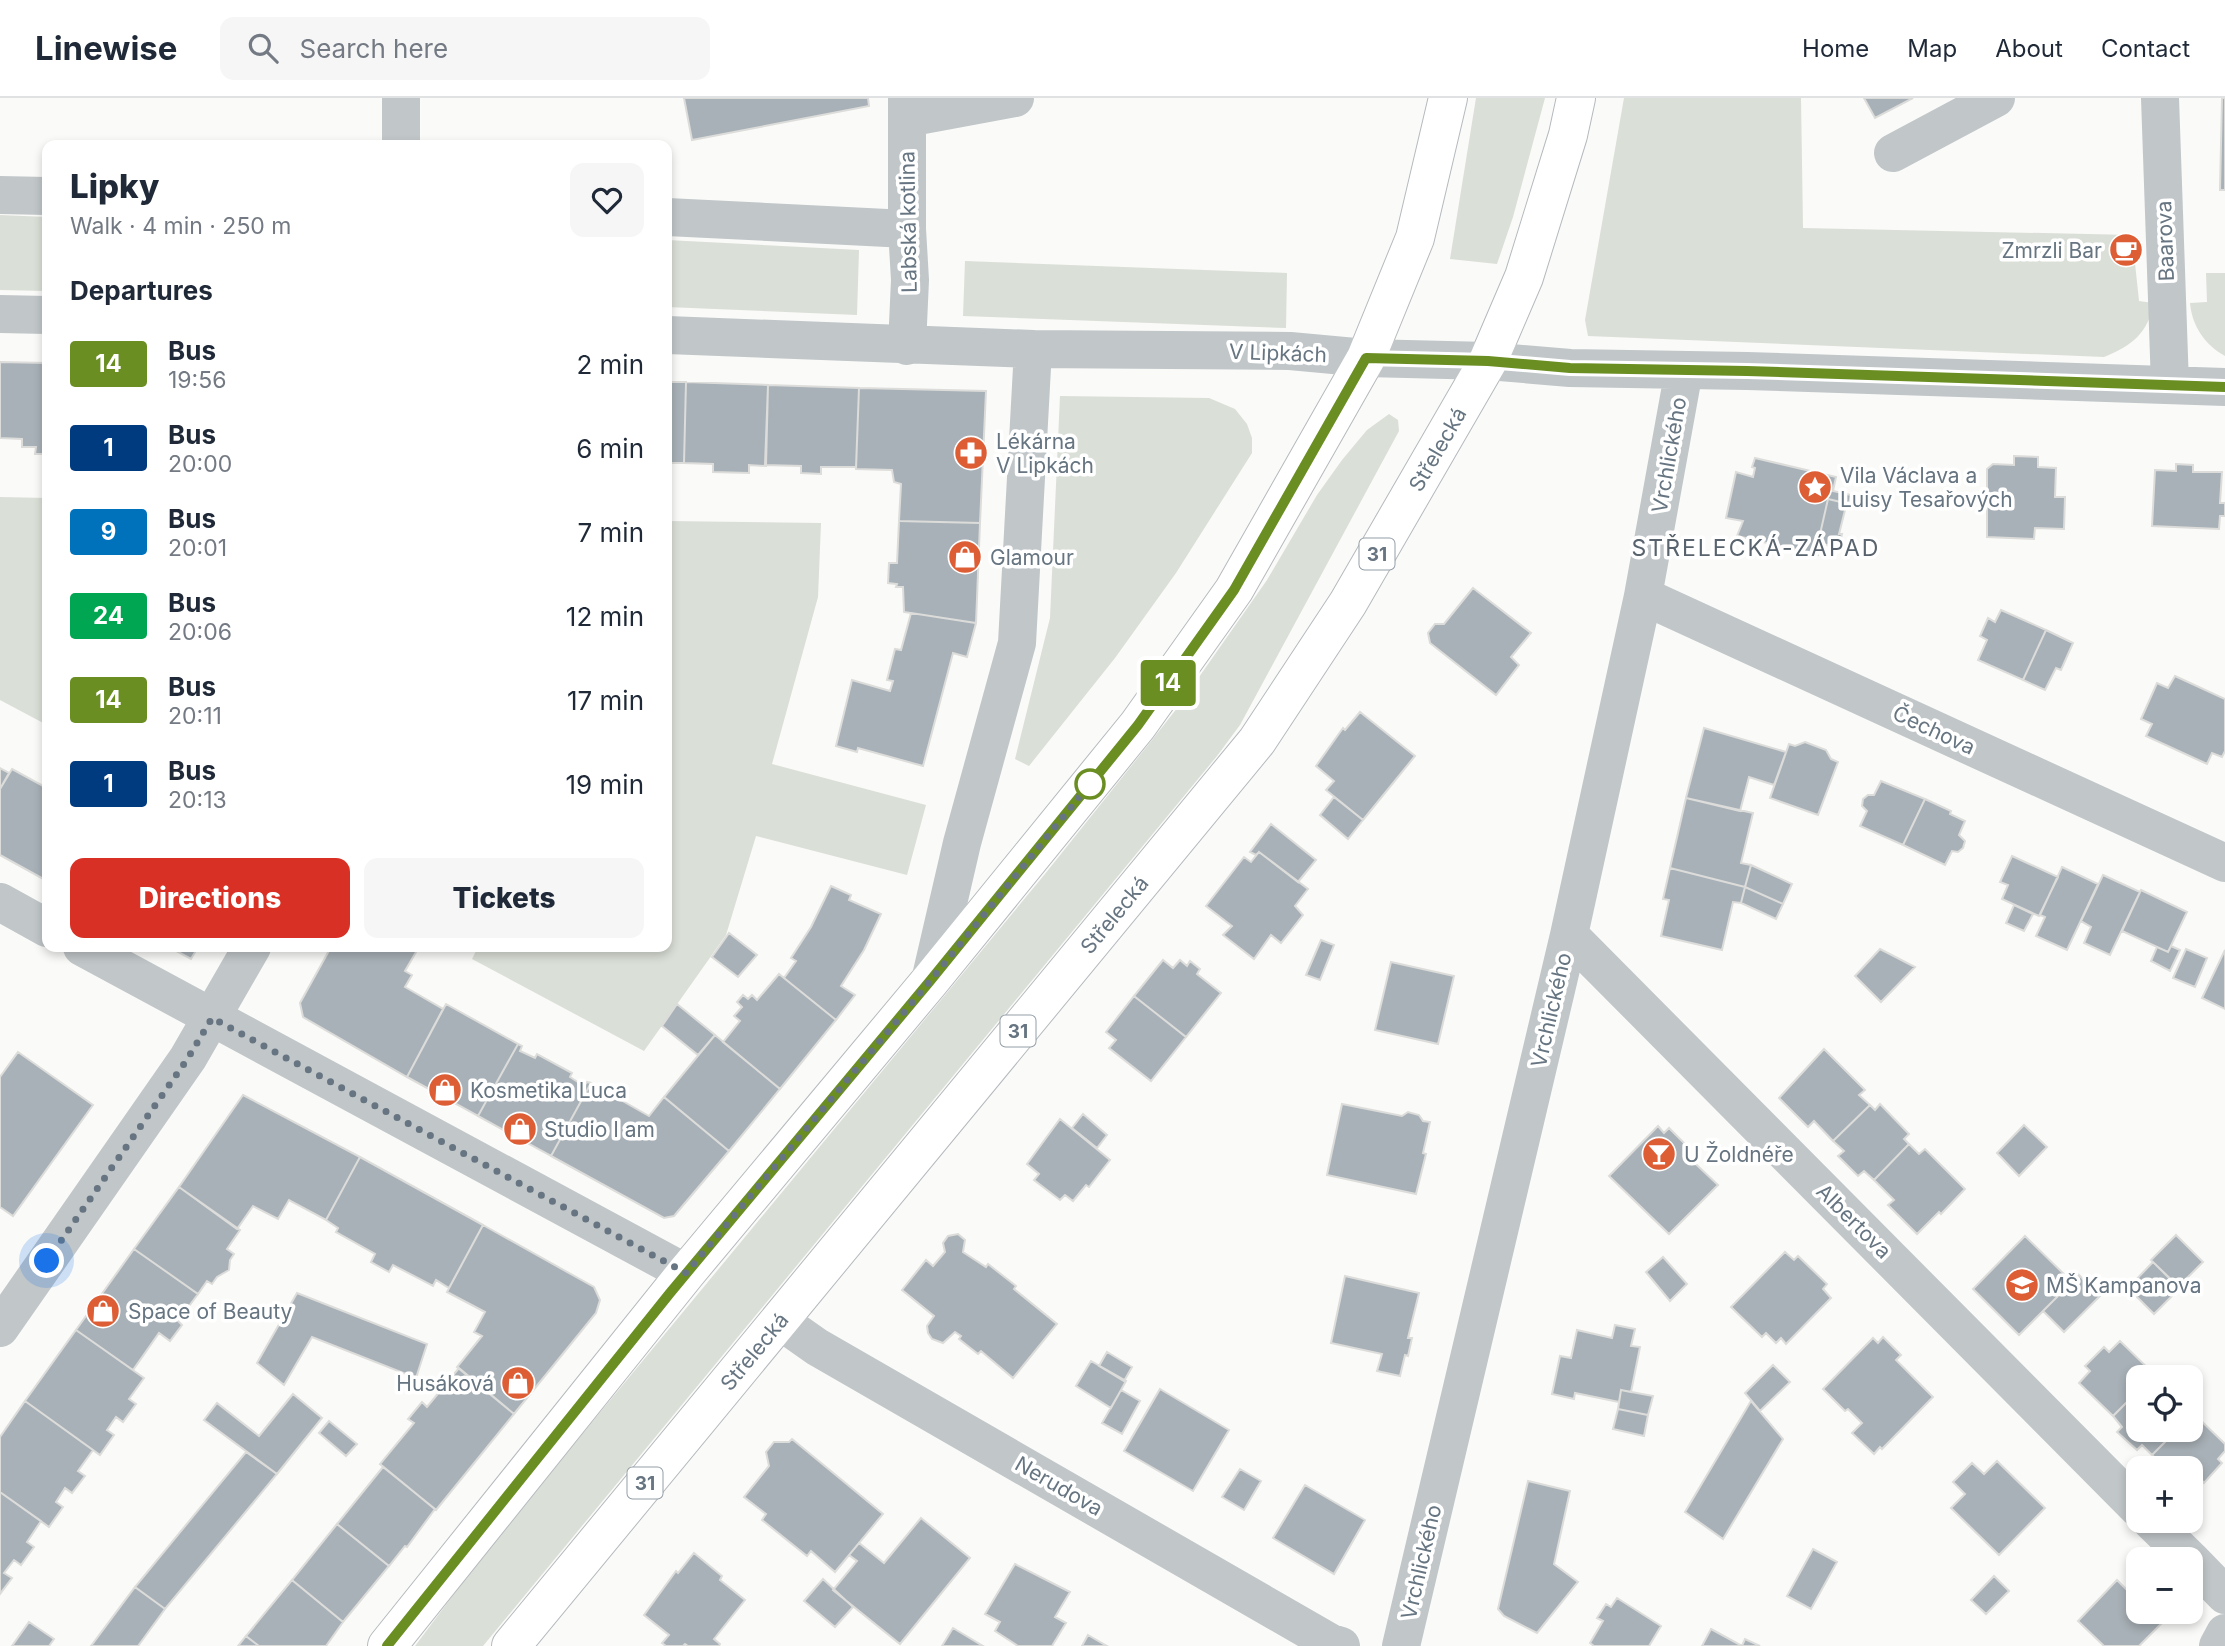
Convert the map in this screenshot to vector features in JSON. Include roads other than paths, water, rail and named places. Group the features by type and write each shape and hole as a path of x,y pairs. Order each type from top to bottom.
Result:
{"main road":[{"path":"387,1646 686,1273 930,981 1138,725 1234,590 1366,358 1415,238 1448,98"},
{"name":"Střelecká","path":"510,1646 1257,741 1349,603 1488,361 1524,277 1569,135 1576,98"}],"street":[{"path":"401,98 401,140"},
{"path":"907,108 1015,98"},
{"path":"1892,153 1996,98"},
{"name":"Baarova","path":"2160,98 2171,385"},
{"name":"Labská kotlina","path":"907,108 907,229 910,280 907,346"},
{"path":"0,195 42,196"},
{"path":"672,217 907,229"},
{"path":"0,314 42,315"},
{"name":"V Lipkách","path":"672,335 907,346 1290,351 1366,358 1488,361 1570,368 2225,387"},
{"path":"930,981 962,844 1017,643 1033,349"},
{"name":"Vrchlického","path":"1401,1646 1569,935 1643,596 1684,370"},
{"name":"Čechova","path":"1643,596 2225,863"},
{"path":"0,902 42,925"},
{"name":"Albertova","path":"1569,935 2126,1496"},
{"path":"91,952 686,1273"},
{"path":"0,1328 188,1058 249,952"},
{"name":"Nerudova","path":"780,1321 817,1347 1331,1643 1341,1646"},
{"path":"2163,1533 2177,1547"},
{"path":"2203,1573 2225,1595"},
{"path":"2218,1646 2225,1633"}],"place":[{"name":"Zmrzli Bar","path":"2126,250"},
{"name":"Lékárna V Lipkách","path":"971,453"},
{"name":"Vila Václava a Luisy Tesařových","path":"1815,487"},
{"name":"Glamour","path":"965,557"},
{"name":"Kosmetika Luca","path":"445,1090"},
{"name":"Studio I am","path":"520,1129"},
{"name":"U Žoldnéře","path":"1659,1154"},
{"name":"MŠ Kampanova","path":"2022,1285"},
{"name":"Space of Beauty","path":"103,1311"},
{"name":"Husáková","path":"518,1383"}],"district":[{"name":"STŘELECKÁ-ZÁPAD","path":"1756,548"}]}
